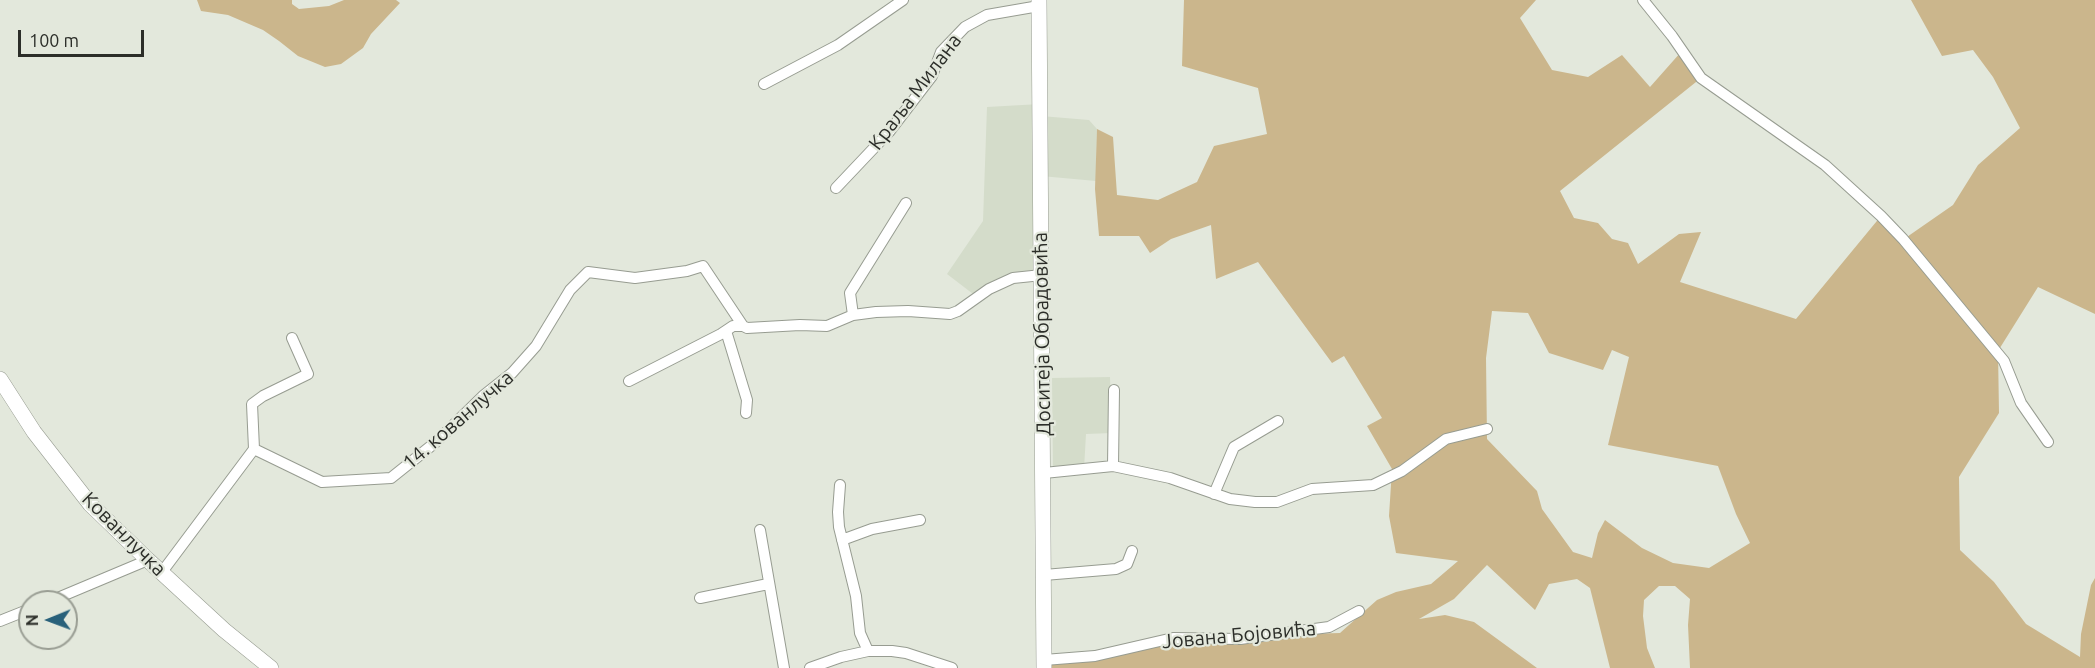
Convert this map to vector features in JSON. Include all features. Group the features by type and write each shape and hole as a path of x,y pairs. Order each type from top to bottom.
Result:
{"main road":[{"name":"Доситеја Обрадовића","path":"1040,3 1044,664"},
{"name":"Кованлучка","path":"0,379 34,432 90,504 224,630 271,668"}],"street":[{"path":"764,84 838,45 903,0"},
{"path":"1642,0 1672,36 1701,78 1826,165 1903,239 2004,362 2021,403 2048,442"},
{"name":"Краља Милана","path":"836,188 889,132 932,76 940,52 965,27 987,15 1040,3"},
{"path":"853,315 850,293 906,203"},
{"name":"14. кованлучка","path":"254,449 322,482 391,478 436,442 483,396 512,373 536,346 570,290 588,272 635,278 687,271 703,266 743,326"},
{"path":"629,381 732,326 747,328 827,326 853,315 908,311 950,314 989,289 1013,278 1042,275"},
{"path":"726,331 747,400 746,413"},
{"path":"162,572 254,449 252,404 263,396 308,374 292,338"},
{"path":"1113,466 1114,390"},
{"path":"1214,494 1234,447 1278,421"},
{"path":"1044,472 1113,466 1170,478 1230,499 1277,502 1312,489 1373,485 1402,471 1446,439 1487,429"},
{"path":"840,485 838,512 842,540 856,597 860,633 867,651"},
{"path":"842,540 872,530 920,520"},
{"path":"760,530 784,668"},
{"path":"1044,575 1116,569 1127,564 1132,551"},
{"path":"77,590 148,560"},
{"path":"700,598 768,584"},
{"name":"Јована Бојовића","path":"1044,664 1095,656 1173,638 1240,639 1329,627 1359,611"},
{"path":"0,621 18,614"},
{"path":"810,668 867,651 906,653 952,668"}],"shaded area":[{"path":"197,0 292,0 292,4 299,9 329,6 344,0 396,0 400,3 371,34 363,48 341,64 325,67 298,56 263,30 228,15 201,11"},
{"path":"1184,0 1536,0 1520,18 1552,70 1588,77 1622,55 1650,87 1681,52 1701,78 1560,191 1574,218 1598,223 1612,239 1628,243 1638,264 1679,234 1701,232 1680,282 1796,319 1881,216 1904,239 1953,205 1978,165 2020,128 1993,77 1973,50 1942,56 1911,0 2095,0 2095,314 2038,287 1998,351 1999,413 1959,477 1960,550 1994,582 2026,624 2080,657 2081,634 2091,585 2095,578 2095,668 1690,668 1688,625 1690,599 1675,586 1659,586 1644,600 1643,616 1647,648 1655,668 1610,668 1590,588 1577,579 1549,584 1535,610 1487,565 1454,599 1419,619 1445,615 1474,622 1537,668 1044,668 1044,660 1173,638 1340,633 1377,600 1396,592 1431,584 1458,561 1396,553 1389,516 1392,469 1367,426 1382,418 1344,356 1332,363 1258,262 1216,279 1211,225 1171,239 1150,253 1139,236 1099,236 1095,189 1097,129 1113,137 1117,195 1158,200 1197,182 1214,146 1267,134 1258,88 1182,66","holes":["1492,311 1528,313 1549,353 1603,370 1612,350 1629,357 1608,445 1718,466 1750,543 1709,568 1673,563 1642,548 1605,520 1598,533 1592,558 1573,552 1542,509 1537,491 1487,439 1486,358"]},
{"path":"1040,104 1041,116 1089,120 1097,129 1096,181 1041,176 1042,275 1013,278 977,297 947,274 983,221 987,107"},
{"path":"1110,377 1112,433 1086,434 1084,469 1053,471 1052,378"}]}
